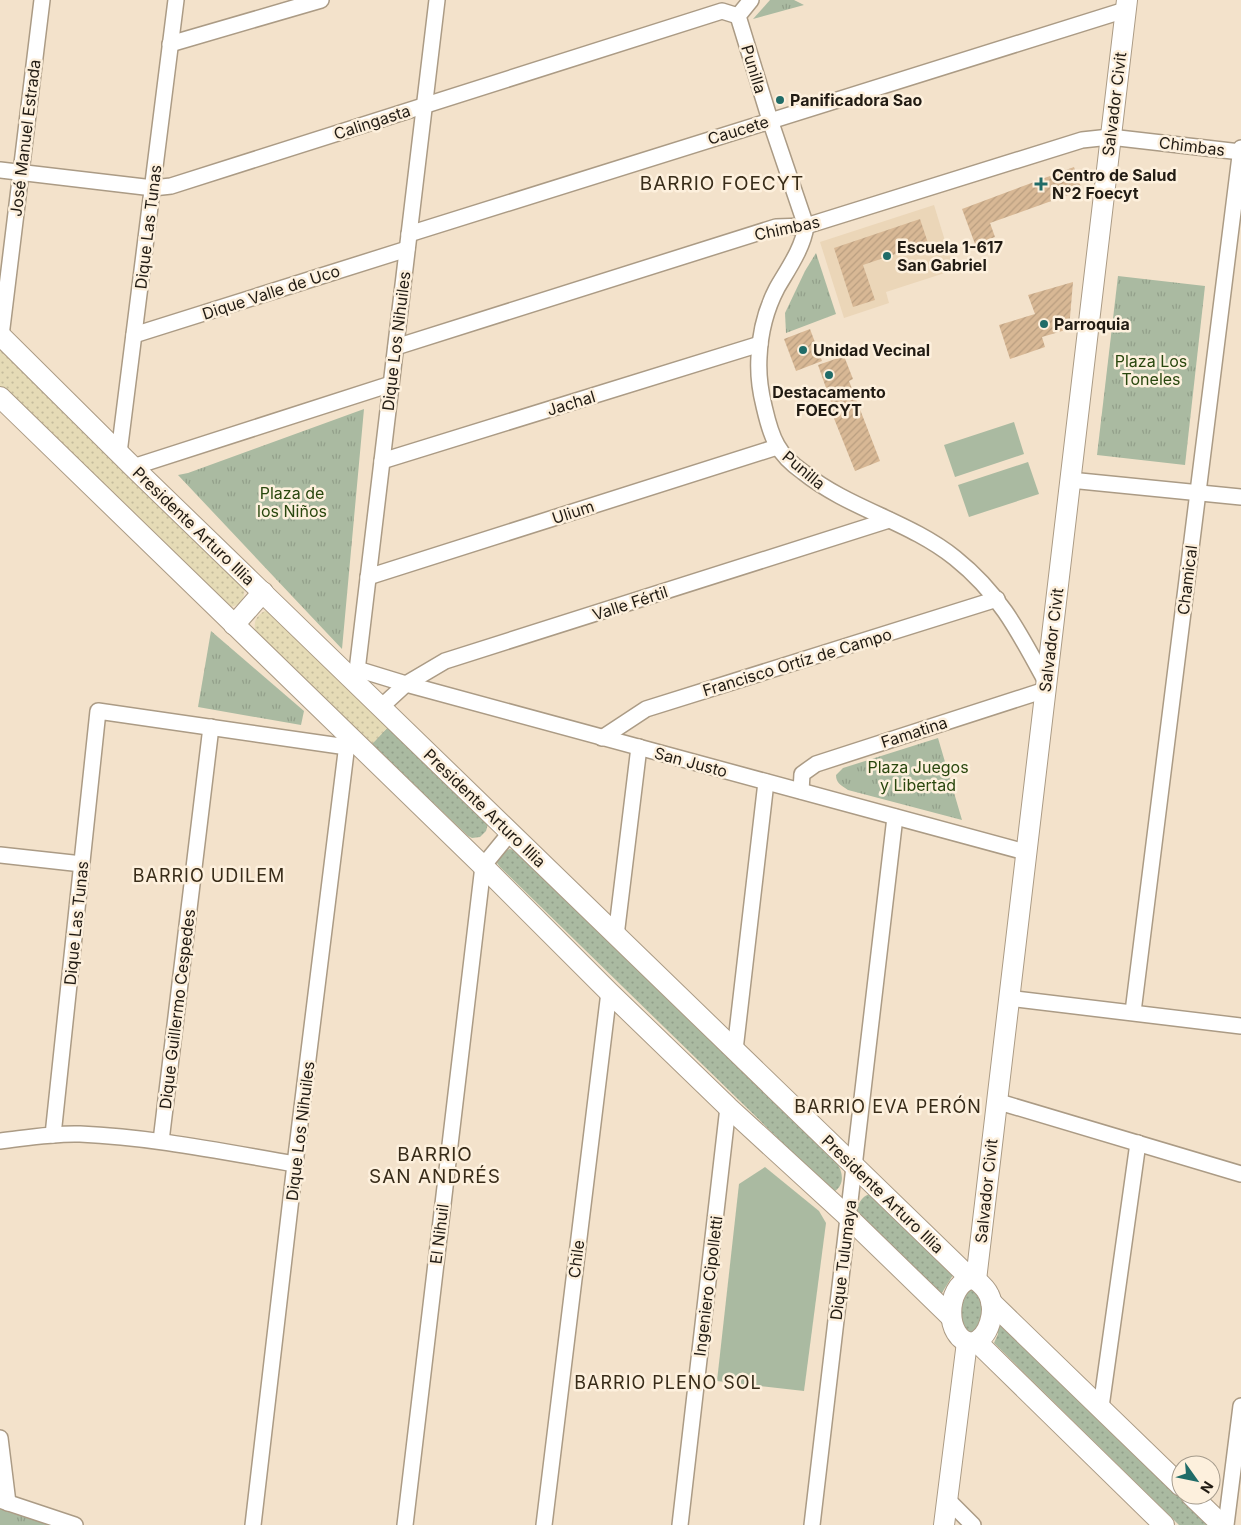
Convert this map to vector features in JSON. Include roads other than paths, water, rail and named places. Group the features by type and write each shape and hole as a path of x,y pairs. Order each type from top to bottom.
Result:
{"street":[{"name":"José Manuel Estrada","path":"1,335 42,0"},
{"name":"Dique Las Tunas","path":"119,453 176,0"},
{"path":"170,44 321,0"},
{"path":"738,16 751,0"},
{"name":"Dique Los Nihuiles","path":"357,676 424,106 440,1"},
{"name":"Caucete","path":"408,241 770,120 1126,5"},
{"name":"Salvador Civit","path":"973,1279 996,1101 1126,5"},
{"name":"Calingasta","path":"0,170 153,188 171,186 722,11 738,16"},
{"name":"Punilla","path":"738,16 770,120 806,226 797,252 776,290 766,314 758,359 767,420 778,447 790,462 822,486 843,499 926,538 980,579 997,599 1014,624 1045,686"},
{"name":"Chimbas","path":"396,347 776,227 806,226 1082,140 1110,137 1241,152"},
{"name":"Chamical","path":"1133,1012 1241,148"},
{"name":"Dique Valle de Uco","path":"134,335 408,241"},
{"name":"Presidente Arturo Illia","path":"1,335 133,467 263,592 357,676 381,707 973,1279"},
{"name":"Jachal","path":"382,462 760,344"},
{"path":"133,467 391,384"},
{"path":"0,397 234,625 348,742 483,866 728,1107 951,1317"},
{"name":"Ulium","path":"368,577 778,447"},
{"path":"1070,480 1241,497"},
{"name":"Valle Fértil","path":"381,707 406,684 445,662 889,520"},
{"path":"234,625 263,592"},
{"name":"Francisco Ortíz de Campo","path":"602,738 646,709 997,599"},
{"name":"San Justo","path":"357,676 406,684 1025,852"},
{"name":"Famatina","path":"801,791 802,774 816,764 1045,686"},
{"name":"Dique Las Tunas","path":"53,1135 98,711 211,728"},
{"path":"211,728 348,742"},
{"name":"Dique Guillermo Cespedes","path":"161,1142 211,728"},
{"name":"Dique Los Nihuiles","path":"253,1525 348,742"},
{"path":"616,936 639,747"},
{"path":"735,1050 766,782"},
{"name":"Dique Tulumaya","path":"812,1525 895,817"},
{"path":"483,866 510,833"},
{"path":"0,855 82,864"},
{"name":"El Nihuil","path":"405,1525 483,866"},
{"name":"Chile","path":"544,1525 609,992"},
{"path":"1008,998 1241,1026"},
{"path":"996,1101 1241,1174"},
{"name":"Ingeniero Cipolletti","path":"680,1525 728,1107"},
{"path":"0,1141 80,1134 161,1142 296,1164"},
{"path":"1101,1407 1138,1143"},
{"path":"972,1342 982,1338 989,1326 991,1314 991,1302 987,1290 973,1279 966,1280 958,1288 952,1306 951,1317 956,1333 972,1342 1164,1525"},
{"path":"991,1302 1171,1476"},
{"path":"944,1525 972,1342"},
{"path":"1226,1525 1241,1406"},
{"path":"0,1438 4,1502 75,1525"},
{"path":"947,1499 973,1525"},
{"path":"1201,1505 1222,1525"}],"place":[{"name":"Panificadora Sao","path":"780,100"},
{"name":"Centro de Salud N°2 Foecyt","path":"1041,184"},
{"name":"Escuela 1-617 San Gabriel","path":"887,256"},
{"name":"Parroquia","path":"1044,324"},
{"name":"Unidad Vecinal","path":"803,350"},
{"name":"Destacamento FOECYT","path":"829,375"}],"district":[{"name":"BARRIO FOECYT","path":"722,183"},
{"name":"BARRIO UDILEM","path":"209,876"},
{"name":"BARRIO EVA PERÓN","path":"888,1107"},
{"name":"BARRIO SAN ANDRÉS","path":"435,1165"},
{"name":"BARRIO PLENO SOL","path":"668,1383"}],"park label":[{"name":"Plaza Los Toneles","path":"1151,370"},
{"name":"Plaza de los Niños","path":"292,502"},
{"name":"Plaza Juegos y Libertad","path":"918,776"}]}
